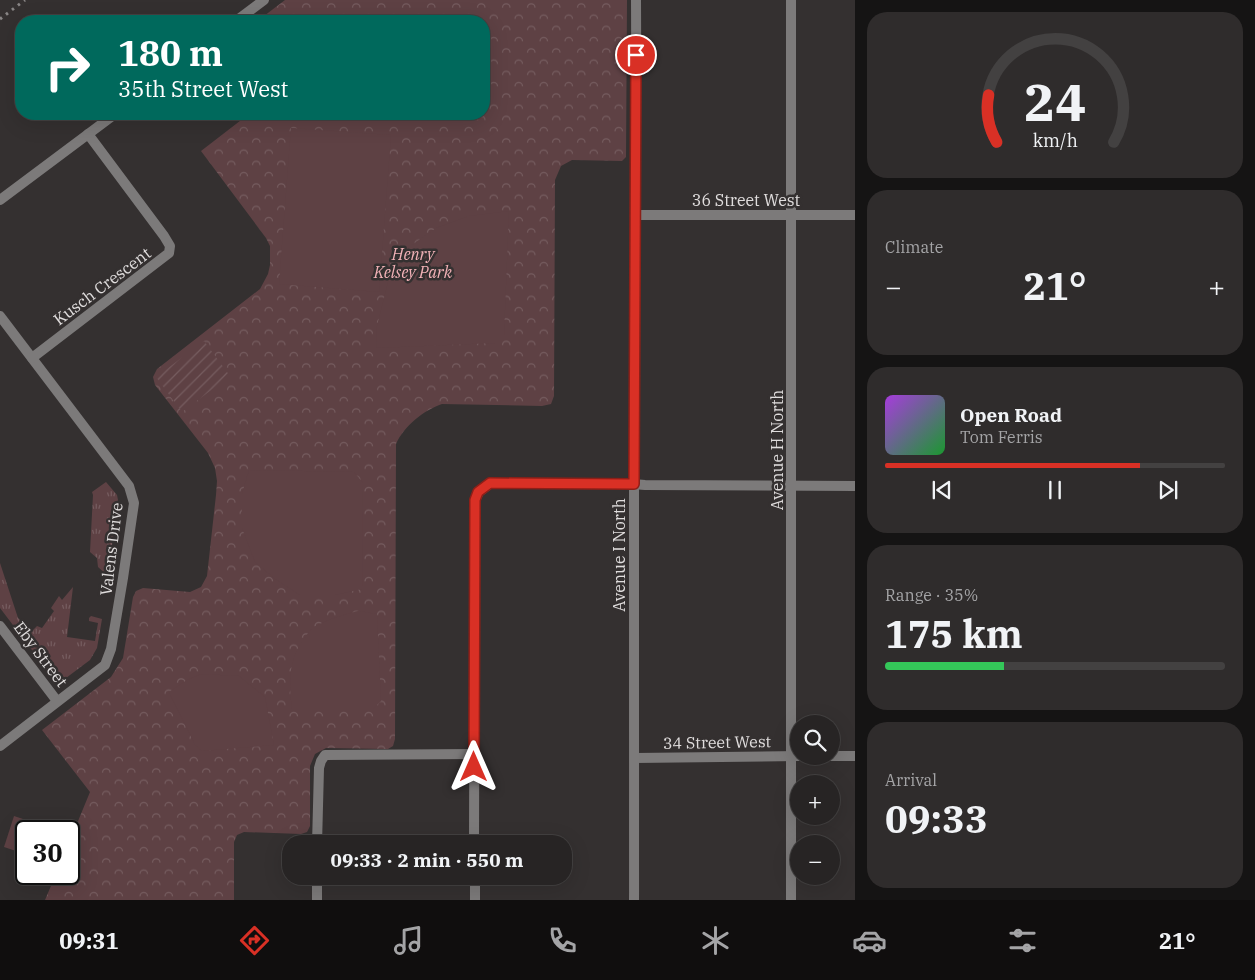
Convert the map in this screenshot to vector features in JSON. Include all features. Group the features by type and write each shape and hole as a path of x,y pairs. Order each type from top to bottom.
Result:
{"street":[{"path":"244,15 264,0"},
{"name":"Avenue I North","path":"634,900 636,758 634,484 637,215 636,0"},
{"name":"Avenue H North","path":"791,0 795,715"},
{"path":"0,200 106,120"},
{"name":"Kusch Crescent","path":"32,358 163,260 169,253 170,246 164,236 88,134"},
{"name":"36 Street West","path":"637,215 855,215"},
{"name":"Valens Drive","path":"0,316 129,486 134,503 109,657 105,665 0,746"},
{"path":"474,835 475,500 478,492 490,483 855,486"},
{"name":"Eby Street","path":"0,626 58,701"},
{"path":"317,835 319,768 325,755 474,754"},
{"name":"34 Street West","path":"636,758 790,756"},
{"path":"840,756 855,756"},
{"name":"Avenue H North","path":"791,900 795,765"},
{"path":"316,900 317,885"},
{"path":"474,885 475,900"}],"green space":[{"name":"Henry Kelsey Park","path":"285,0 627,0 626,157 622,161 572,160 561,166 555,180 554,396 551,404 542,406 442,404 428,410 409,425 396,444 395,739 393,746 388,749 326,748 315,754 310,766 310,826 307,832 301,834 244,832 237,835 234,842 234,900 45,900 51,885 80,885 80,820 78,820 90,792 42,730 111,677 123,658 133,597 136,591 143,588 190,592 201,587 207,576 216,495 217,481 215,468 208,453 155,385 153,377 157,369 260,289 268,274 270,246 201,151 241,120 490,120 490,15 265,15"},
{"path":"291,128 391,135 379,292 279,284"},
{"path":"509,211 504,335 495,343 376,348 377,326 391,270 409,247 436,228 469,216"},
{"path":"204,341 230,376 182,412 156,377"},
{"path":"249,470 354,472 363,483 362,589 335,595 300,595 275,579 255,562 242,528 242,494"},
{"path":"106,482 117,495 118,500 108,576 98,567 97,558 90,552 92,492"},
{"path":"0,563 18,618 32,631 37,626 42,628 54,611 51,608 59,596 62,600 73,587 67,637 95,641 98,623 89,621 89,618 91,616 102,619 97,648 90,660 62,681 58,682 54,679 0,608"},
{"path":"358,611 377,614 381,701 373,709 292,709 290,690 292,664 304,639 311,629 319,624"},
{"path":"201,674 239,676 265,697 274,745 202,751 195,745 169,692 187,680"},
{"path":"14,816 26,820 15,820 15,851 4,847"}],"railway":[{"path":"0,19 25,0"}],"route":[{"path":"474,767 475,500 478,492 490,483 634,484 637,215 636,55"}]}
